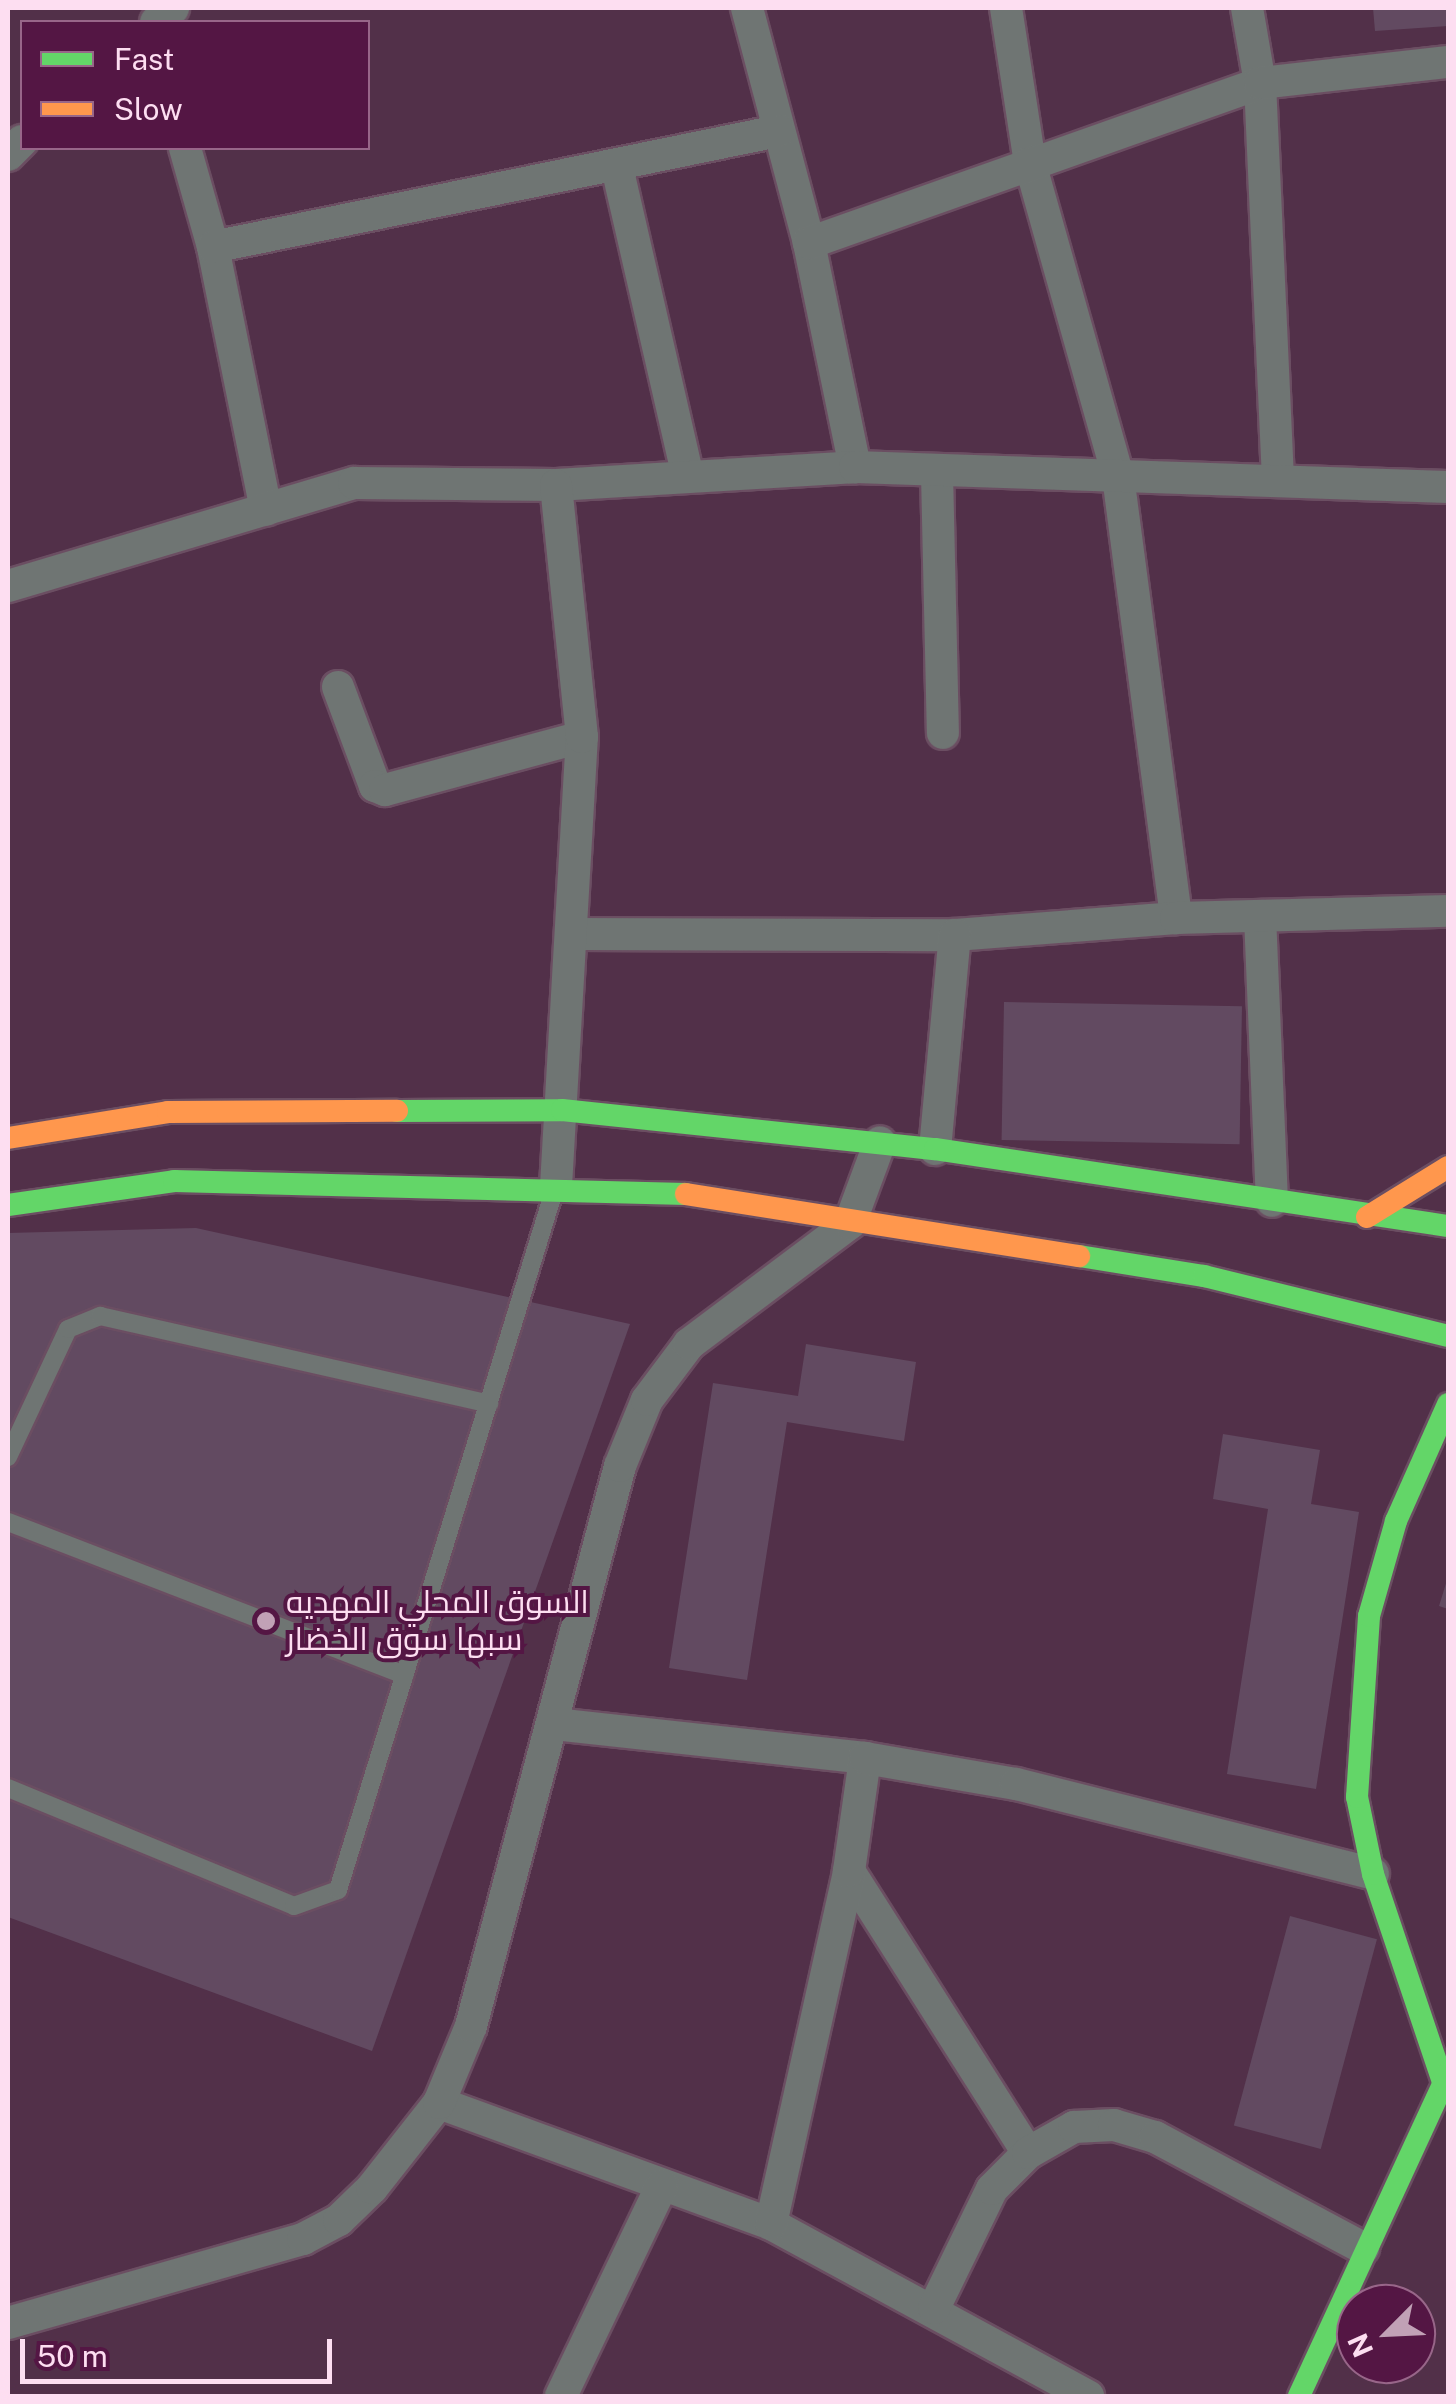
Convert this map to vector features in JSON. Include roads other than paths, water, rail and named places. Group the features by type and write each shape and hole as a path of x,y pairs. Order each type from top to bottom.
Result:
{"main road":[{"path":"8,1138 168,1112 562,1110 935,1149 1448,1226"},
{"path":"1368,1216 1448,1167"},
{"path":"8,1205 174,1181 655,1189 850,1224 1204,1276 1448,1336"},
{"path":"1299,2396 1363,2248 1446,2078 1373,1874 1358,1797 1369,1616 1396,1521 1448,1404"}],"street":[{"path":"747,8 809,243 856,466"},
{"path":"1006,8 1030,163 1118,476 1176,918"},
{"path":"1247,8 1260,82 1278,479"},
{"path":"809,243 1260,82 1448,62"},
{"path":"213,247 778,131"},
{"path":"186,150 213,247 266,510"},
{"path":"617,167 687,473"},
{"path":"8,586 354,482 556,485 687,473 856,466 936,473 1278,479 1448,487"},
{"path":"936,473 943,733"},
{"path":"556,485 582,736 574,934 556,1186"},
{"path":"338,687 374,786 385,790 582,736"},
{"path":"574,934 955,935 1176,918 1448,911"},
{"path":"1260,916 1272,1201"},
{"path":"935,1149 955,935"},
{"path":"8,2323 304,2238 338,2220 361,2198 440,2103 471,2026 620,1466 647,1400 689,1344 850,1224 880,1142"},
{"path":"554,1724 864,1758 1109,1805 1373,1874"},
{"path":"771,2224 849,1871 864,1758"},
{"path":"849,1871 1028,2153"},
{"path":"440,2103 771,2224 934,2308 1088,2396"},
{"path":"934,2308 992,2190 1028,2153 1074,2127 1114,2125 1141,2133 1363,2248"},
{"path":"561,2396 662,2185"}],"lane":[{"path":"8,1788 294,1906 314,1903 338,1890 556,1186"},
{"path":"8,1457 68,1330 100,1316 489,1404"},
{"path":"8,1522 404,1674"}],"place":[{"name":"السوق المحلي المهديه سبها سوق الخضار","path":"266,1621"}]}
